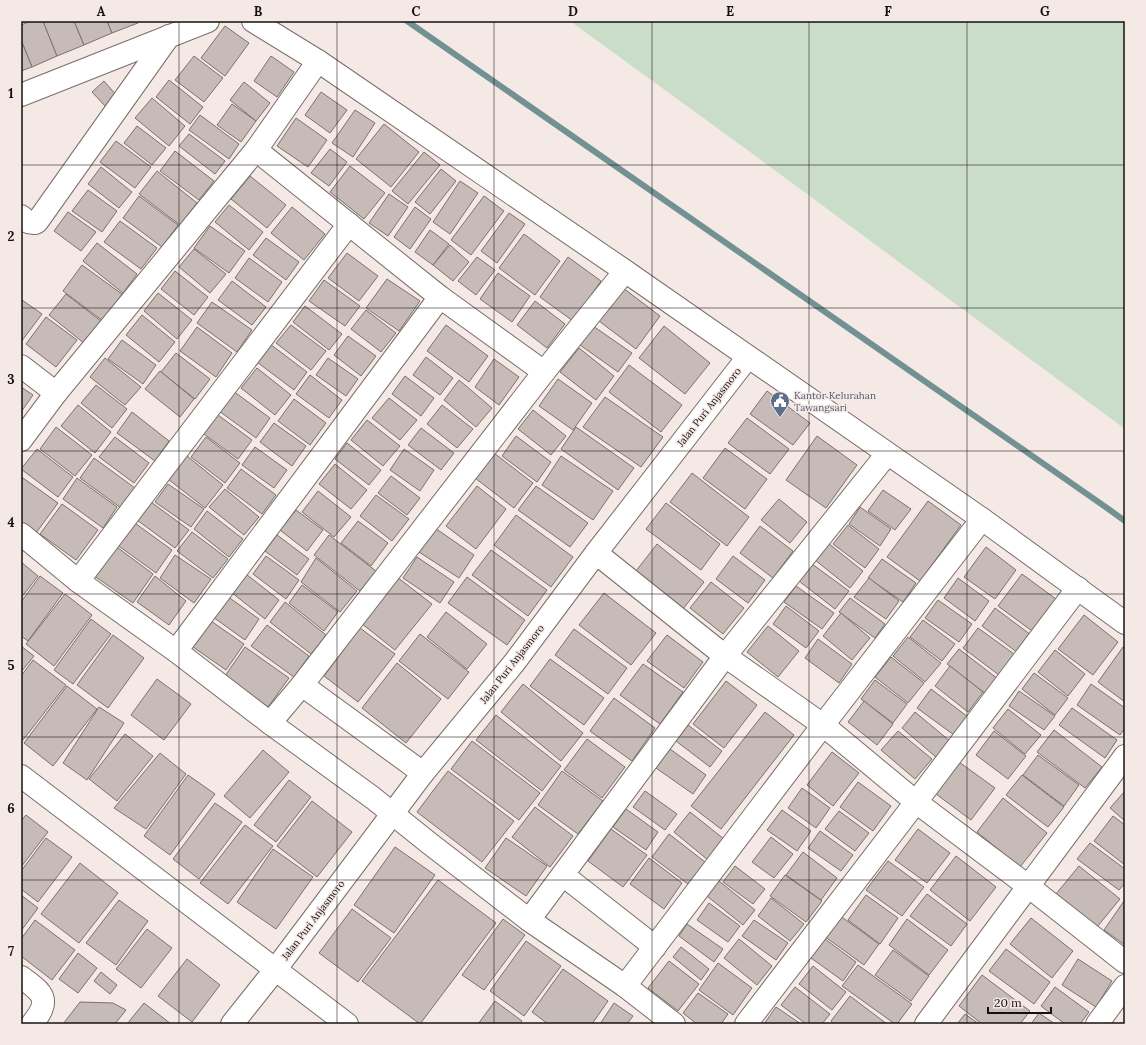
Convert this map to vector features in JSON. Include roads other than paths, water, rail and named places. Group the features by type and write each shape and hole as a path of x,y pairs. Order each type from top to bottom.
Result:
{"street":[{"path":"21,95 208,21"},
{"path":"253,21 318,61 625,271 982,519 1125,623"},
{"path":"21,216 31,223 37,222 169,36"},
{"path":"21,440 56,393 256,150 318,61"},
{"path":"256,150 440,297 544,372"},
{"path":"78,581 349,224"},
{"path":"270,723 302,685 544,372 625,271"},
{"path":"176,651 440,297"},
{"name":"Jalan Puri Anjasmoro","path":"232,1024 275,970 423,773 514,663 596,553 748,357"},
{"path":"21,366 56,393"},
{"path":"529,920 725,656 887,454"},
{"path":"625,986 982,519"},
{"path":"21,534 78,581 176,651 392,814 529,920 625,986 674,1024"},
{"path":"596,553 725,656 823,726 916,802 1028,886 1125,962"},
{"path":"746,1024 1078,588"},
{"path":"302,685 423,773"},
{"path":"926,1024 1125,756"},
{"name":"Jalan Puri Anjasmoro","path":"21,776 347,1024"},
{"path":"562,875 655,947"},
{"path":"21,977 42,994 42,1007 32,1024"},
{"path":"1097,1024 1125,986"}],"waterway":[{"path":"407,21 1125,521"}],"place":[{"name":"Kantor Kelurahan Tawangsari","path":"780,418"}]}
